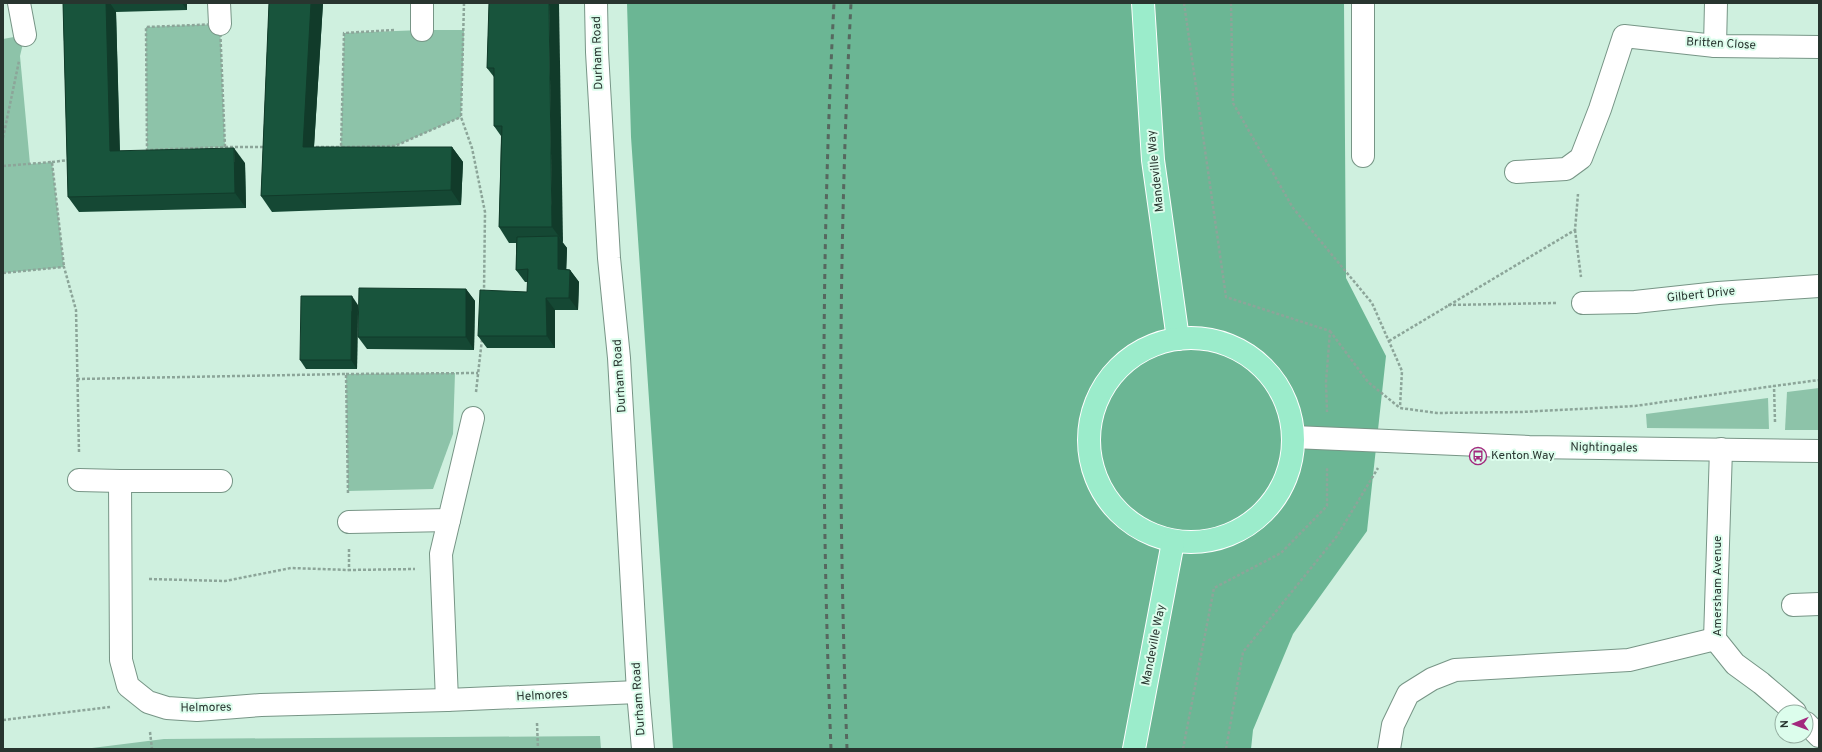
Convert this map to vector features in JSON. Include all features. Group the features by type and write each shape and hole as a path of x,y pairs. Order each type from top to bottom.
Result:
{"main road":[{"name":"Mandeville Way","path":"1143,3 1153,160 1178,339"},
{"path":"1199,338 1224,344 1248,355 1270,376 1286,404 1293,437 1290,464 1284,482 1263,513 1242,529 1222,538 1198,543 1173,542 1143,531 1118,512 1100,488 1090,462 1088,435 1093,409 1107,381 1129,359 1152,346 1178,339 1199,338"},
{"name":"Mandeville Way","path":"1134,749 1173,542"}],"street":[{"path":"19,3 25,35"},
{"path":"422,3 422,30"},
{"name":"Durham Road","path":"596,3 597,52 609,258 619,358 638,692 643,749"},
{"path":"1363,3 1363,156"},
{"path":"1715,46 1716,3"},
{"name":"Britten Close","path":"1581,158 1600,109 1624,36 1715,46 1819,47"},
{"path":"1516,172 1566,169 1581,158"},
{"name":"Gilbert Drive","path":"1583,303 1636,302 1718,293 1819,286"},
{"path":"447,700 441,554 473,418"},
{"name":"Nightingales","path":"1293,437 1529,447 1819,451"},
{"name":"Amersham Avenue","path":"1721,450 1715,639 1735,664 1761,683 1786,704"},
{"path":"79,480 221,481"},
{"name":"Helmores","path":"120,481 121,660 128,686 148,702 167,708 197,710 261,705 447,700 638,692"},
{"path":"348,522 450,520"},
{"path":"1793,604 1819,604"},
{"path":"1390,749 1393,725 1408,694 1432,679 1455,670 1629,660 1715,639"}],"path":[{"path":"464,3 461,117 472,148 484,212 484,299"},
{"path":"1184,3 1226,297 1330,331 1368,382 1400,408 1437,413 1521,412 1635,406 1819,380"},
{"path":"1231,3 1233,104 1293,208 1372,303 1402,372 1400,408"},
{"path":"147,150 146,27 220,14 225,147"},
{"path":"342,147 344,34 396,30 422,30"},
{"path":"3,138 25,35"},
{"path":"310,147 394,146 461,117"},
{"path":"139,151 225,147 271,147"},
{"path":"1447,306 1583,303 1575,230 1581,158"},
{"path":"3,166 76,159"},
{"path":"52,162 64,267 76,310 79,480"},
{"path":"1388,341 1575,230"},
{"path":"3,273 64,267"},
{"path":"1184,749 1214,588 1281,554 1327,506 1328,438 1326,382 1330,331"},
{"path":"473,418 482,337"},
{"path":"77,379 478,372"},
{"path":"346,374 349,570"},
{"path":"1774,386 1776,450"},
{"path":"1226,749 1242,652 1337,536 1394,441"},
{"path":"120,579 225,581 292,568 349,570 442,569"},
{"path":"3,720 148,702"}],"green space":[{"path":"627,3 1344,3 1346,278 1386,356 1367,531 1293,634 1253,730 1251,749 673,749 631,137"},
{"path":"220,24 225,147 147,150 146,27"},
{"path":"464,30 461,117 395,146 341,147 344,33"},
{"path":"25,35 20,56 30,164 52,162 64,267 3,273 3,39"},
{"path":"455,373 453,434 433,489 348,491 346,374"},
{"path":"1819,388 1819,430 1785,430 1787,392"},
{"path":"1768,398 1769,429 1647,428 1646,414"},
{"path":"600,736 601,749 84,749 164,739"}],"building":[{"path":"63,3 106,3 110,151 234,148 235,193 68,197"},
{"path":"269,3 311,3 303,147 452,147 451,190 261,196"},
{"path":"489,3 549,3 552,227 499,227 502,126 494,126 494,68 487,68"},
{"path":"558,236 558,269 570,270 569,298 546,298 547,336 478,336 480,290 527,292 528,269 516,270 517,237"},
{"path":"359,288 466,289 466,337 358,337"},
{"path":"301,296 352,296 351,360 300,360"}],"railway":[{"path":"831,749 825,562 824,376 827,189 834,3"},
{"path":"847,749 842,562 841,376 844,189 851,3"}],"place":[{"name":"Kenton Way","path":"1478,456"}]}
